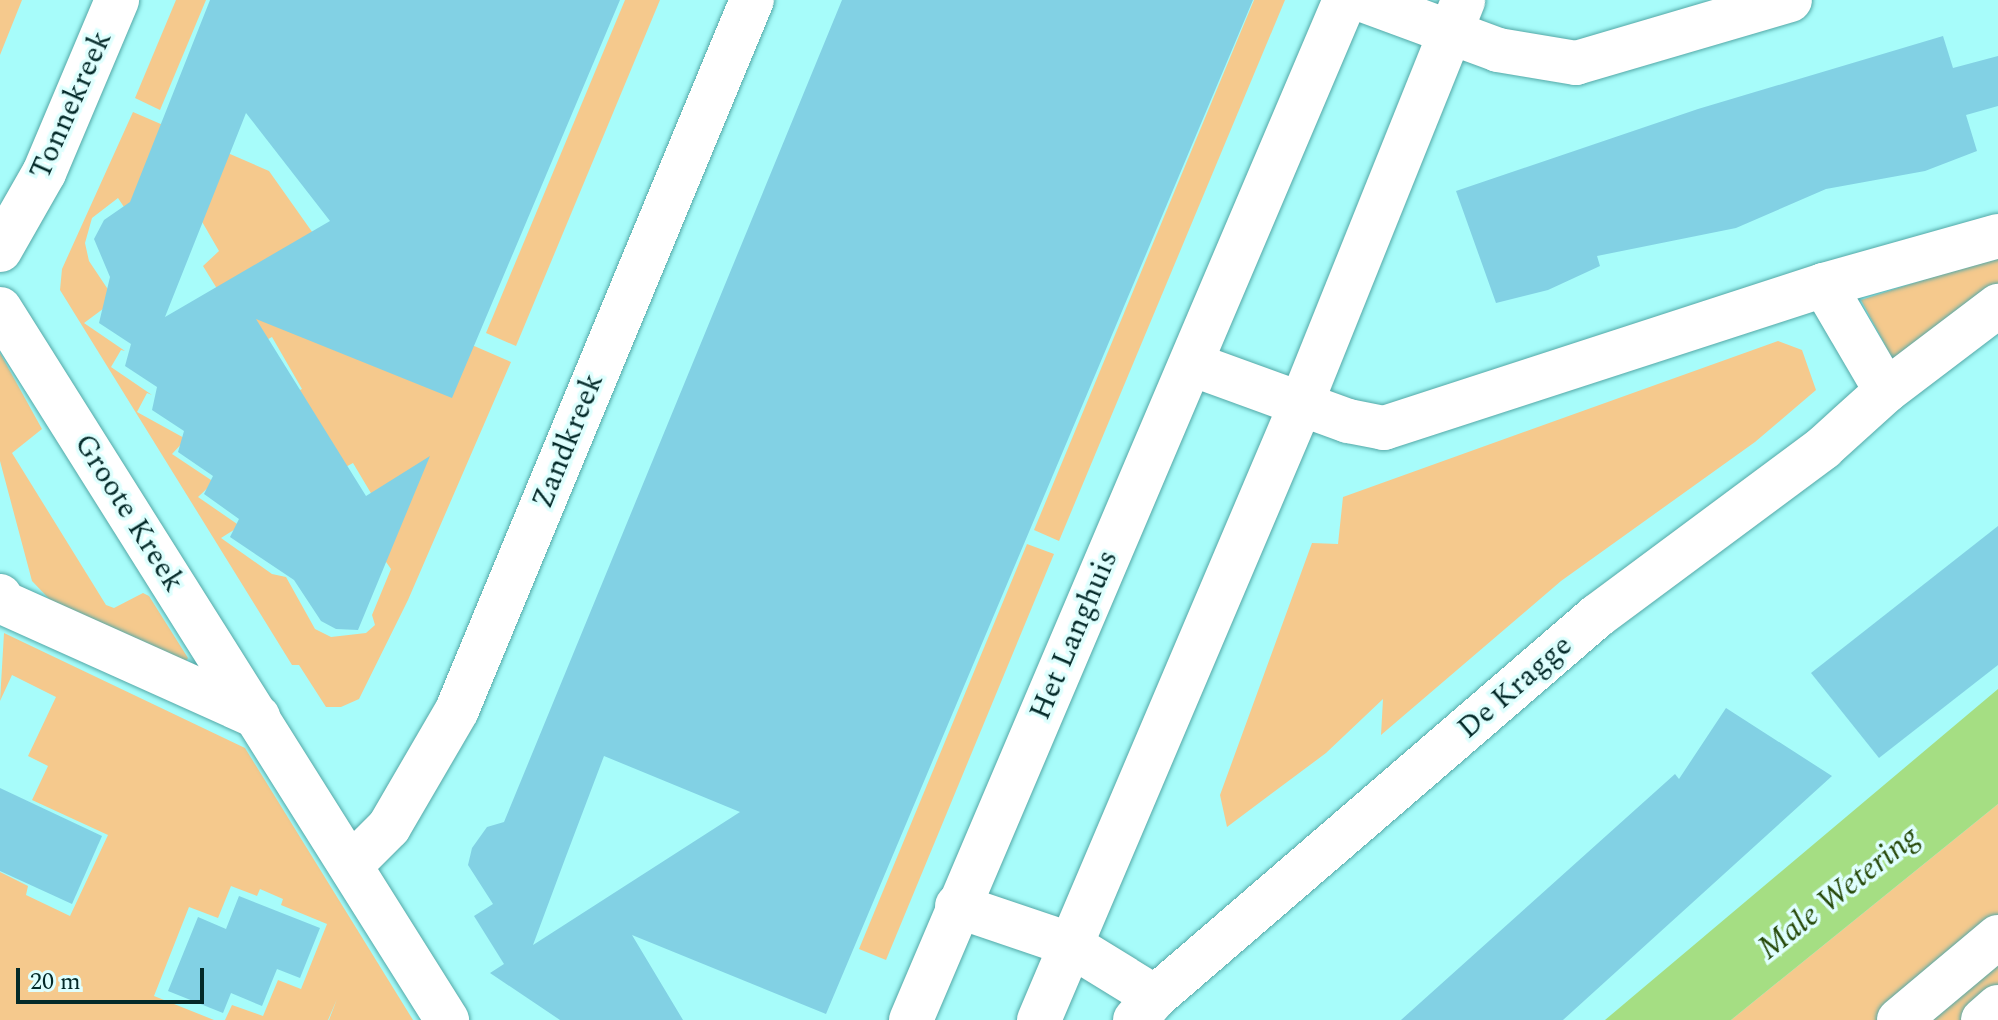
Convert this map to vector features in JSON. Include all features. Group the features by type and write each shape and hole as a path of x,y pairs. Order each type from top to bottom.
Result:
{"street":[{"name":"Tonnekreek","path":"0,250 44,173 117,0"},
{"name":"Zandkreek","path":"352,864 389,827 457,710 752,0"},
{"name":"Het Langhuis","path":"911,1020 1345,0"},
{"path":"1363,0 1456,18 1498,50 1576,63 1790,0"},
{"path":"1039,1020 1301,404 1456,18"},
{"path":"1191,364 1365,425 1401,425 1824,285 1998,236"},
{"path":"1824,285 1886,391"},
{"name":"De Kragge","path":"1069,944 1145,1009 1597,616 1823,448 1886,391 1998,306"},
{"name":"Groote Kreek","path":"0,309 352,864 447,1020"},
{"path":"1,601 258,717"},
{"path":"957,906 1069,944"},
{"path":"1899,1020 1998,937"},
{"path":"1983,1020 1998,1007"}],"shaded area":[{"path":"0,0 22,0 0,55"},
{"path":"176,0 206,0 160,110 135,98"},
{"path":"625,0 660,0 516,346 486,333"},
{"path":"1254,0 1285,0 1059,541 1034,530"},
{"path":"133,112 269,171 344,277 398,313 511,362 408,600 359,699 341,707 326,707 299,665 292,665 60,290 62,269","holes":["118,198 124,207 190,201 219,251 203,266 253,347 272,337 302,389 283,398 331,475 353,463 378,505 361,526 391,569 372,615 375,625 366,633 331,637 315,629 286,577 272,574 221,538 240,526 198,497 214,482 172,454 186,439 137,412 147,393 152,395 111,367 121,350 125,351 84,323 115,300 89,261 85,243 92,218"]},
{"path":"1998,256 1998,287 1896,365 1861,300"},
{"path":"1778,341 1802,350 1816,390 1755,442 1561,581 1381,735 1383,699 1326,753 1227,827 1220,795 1312,543 1338,544 1343,497"},
{"path":"0,353 42,429 12,453 106,605 114,608 143,593 149,596 188,658 185,663 57,607 32,581 0,461"},
{"path":"1027,544 1054,554 886,960 859,949"},
{"path":"4,633 245,748 413,1020 329,1020 337,999 328,1020 225,1020 232,1005 263,1016 278,980 301,989 327,924 281,905 283,899 260,889 257,896 231,886 218,918 189,907 154,996 214,1020 0,1020 0,872 28,886 26,895 70,916 108,835 32,800 48,766 28,756 56,697 12,675 0,701"},
{"path":"1998,804 1998,923 1879,1020 1731,1020"},
{"path":"1998,961 1998,991 1963,1020 1925,1020"}],"water":[{"name":"Male Wetering","path":"1998,689 1998,804 1731,1020 1605,1020"}],"building":[{"path":"210,0 620,0 452,398 256,319 366,496 430,456 358,630 336,629 321,621 294,580 230,537 239,519 204,494 213,476 178,452 184,431 152,410 157,387 125,366 131,344 99,323 110,277 94,239 104,220 130,202","holes":["246,113 330,221 165,317"]},
{"path":"842,0 1253,0 826,1014 632,935 683,1020 560,1020 490,973 504,964 474,916 493,904 468,865 472,848 487,827 504,822","holes":["604,756 740,812 533,945"]},
{"path":"1943,36 1953,68 1998,56 1998,106 1966,115 1977,151 1925,171 1826,189 1736,228 1597,256 1600,266 1548,290 1496,303 1456,191 1698,109"},
{"path":"1998,526 1998,665 1879,758 1811,673"},
{"path":"1726,708 1832,776 1563,1020 1401,1020 1675,774 1679,779"},
{"path":"0,788 102,836 72,904 0,871"},
{"path":"239,896 320,928 300,978 277,969 262,1006 231,993 223,1013 168,991 198,917 226,929"}]}
